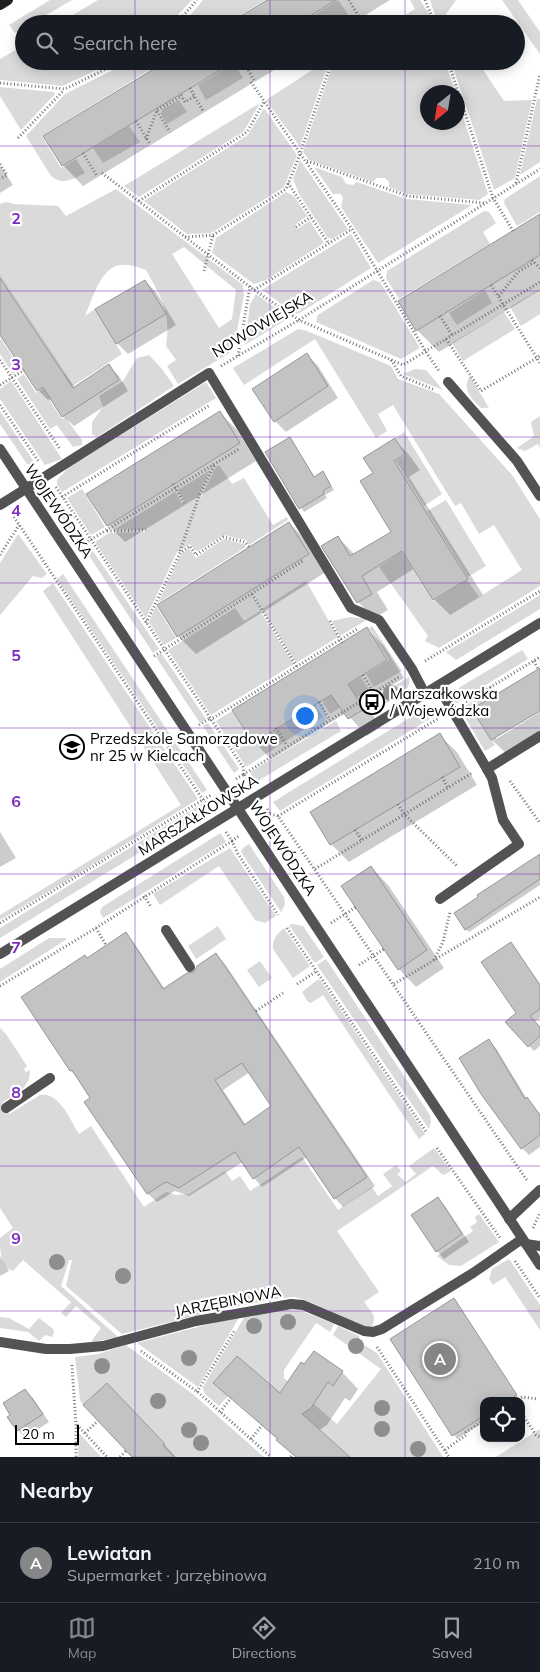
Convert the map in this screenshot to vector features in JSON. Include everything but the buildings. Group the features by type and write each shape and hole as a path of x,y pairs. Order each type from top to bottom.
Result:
{"main road":[{"path":"0,5 8,0"}],"street":[{"path":"209,373 351,608 379,620 412,669 425,694"},
{"name":"NOWOWIEJSKA","path":"2,504 209,373"},
{"path":"448,382 517,461 540,496"},
{"name":"WOJEWÓDZKA","path":"0,449 540,1265"},
{"name":"MARSZAŁKOWSKA","path":"0,954 540,623"},
{"path":"438,686 492,778 503,820 519,844 440,898"},
{"path":"486,767 540,736"},
{"path":"166,930 190,967"},
{"path":"6,1108 50,1078"},
{"path":"509,1219 540,1190"},
{"path":"367,1332 382,1329 524,1242 540,1246"},
{"name":"JARZĘBINOWA","path":"0,1342 46,1349 103,1346 196,1321 291,1304 303,1305 367,1332"}],"path":[{"path":"184,15 197,0"},
{"path":"349,0 358,15"},
{"path":"425,0 431,15"},
{"path":"18,138 65,90 104,70"},
{"path":"247,70 264,102 352,229 426,352 448,382"},
{"path":"185,237 213,235 286,189 329,70"},
{"path":"451,70 493,198 513,231"},
{"path":"516,184 540,74"},
{"path":"0,83 65,90"},
{"path":"190,88 203,111"},
{"path":"146,139 156,110 181,95 185,102 195,96"},
{"path":"139,201 247,132 264,102"},
{"path":"156,110 170,132"},
{"path":"136,122 150,144"},
{"path":"83,154 97,176"},
{"path":"306,161 408,196 485,203"},
{"path":"0,164 7,175 0,180"},
{"name":"NOWOWIEJSKA","path":"209,373 299,320 540,169"},
{"path":"102,173 254,290 299,320 404,365 540,282"},
{"path":"288,183 329,244"},
{"path":"296,227 311,217"},
{"path":"254,290 352,229"},
{"path":"204,271 213,235"},
{"path":"499,297 518,272 533,261 540,268"},
{"path":"491,285 538,356 540,363"},
{"path":"238,356 250,286"},
{"path":"440,316 452,335"},
{"path":"446,339 481,391 538,356"},
{"path":"0,360 68,462"},
{"path":"0,385 24,370"},
{"path":"62,497 216,402"},
{"path":"0,405 40,465"},
{"path":"146,623 180,553 199,496 215,464 218,459 243,446"},
{"path":"91,540 130,514 215,464"},
{"path":"173,484 184,503"},
{"path":"55,486 243,767 244,774 249,782"},
{"path":"2,504 19,526 210,808"},
{"path":"0,555 19,526"},
{"path":"107,530 146,530"},
{"path":"180,553 190,546 196,555 223,537 245,542 249,547"},
{"path":"142,663 245,596 252,594 288,568 312,555"},
{"path":"236,780 287,746 540,591"},
{"path":"252,594 297,668"},
{"path":"330,621 341,641"},
{"path":"210,720 254,695 362,626"},
{"path":"278,816 540,657"},
{"path":"534,661 538,669"},
{"path":"363,675 374,693"},
{"path":"490,687 494,695"},
{"path":"318,702 330,720"},
{"path":"276,728 287,746"},
{"path":"314,869 486,767"},
{"path":"442,777 448,788"},
{"path":"0,924 213,794"},
{"path":"398,804 404,814 469,878"},
{"path":"267,809 270,814 278,816 529,1185"},
{"path":"266,817 270,814"},
{"path":"355,830 362,840"},
{"path":"226,832 238,854 278,915"},
{"path":"0,986 96,928 240,835"},
{"path":"433,961 443,942 447,929 454,889"},
{"path":"144,896 151,907"},
{"path":"394,984 540,897"},
{"path":"320,931 356,907"},
{"path":"96,928 106,945"},
{"path":"287,928 427,1133"},
{"path":"347,972 384,949"},
{"path":"297,984 317,971"},
{"path":"256,1011 283,993"},
{"path":"437,1148 500,1239"},
{"path":"513,1258 540,1298"},
{"path":"197,1392 246,1312"},
{"path":"367,1332 448,1457"},
{"path":"128,1339 131,1344 197,1392 271,1457"},
{"path":"70,1349 76,1425 76,1457"},
{"path":"521,1397 538,1400"},
{"path":"220,1412 231,1398"},
{"path":"525,1418 536,1435 540,1437"},
{"path":"85,1434 98,1420"},
{"path":"445,1450 466,1436 466,1432 480,1423"},
{"path":"76,1425 107,1457"},
{"path":"251,1439 262,1425"},
{"path":"120,1457 126,1451"}],"shaded area":[{"path":"50,0 72,0 46,15 25,15"},
{"path":"98,0 192,0 178,15 73,15"},
{"path":"203,0 265,0 241,15 190,15"},
{"path":"338,0 348,14 346,15 314,15"},
{"path":"410,0 420,0 429,15 405,15 415,9"},
{"path":"430,0 456,0 447,15 435,15"},
{"path":"502,0 518,0 540,32 540,54 525,33 525,15 513,15"},
{"path":"15,21 15,33 9,25"},
{"path":"15,50 15,70 96,70 63,86 0,80 0,59"},
{"path":"113,70 149,70 42,136 61,168 76,159 85,173 60,181 51,176 26,136 65,94"},
{"path":"223,70 238,70 243,78 206,100 198,85"},
{"path":"312,70 326,70 300,147 266,100"},
{"path":"331,70 448,70 453,85 420,85 420,130 465,130 465,123 488,194 479,200 407,194 389,187 389,182 385,178 377,178 373,182 309,160 303,152"},
{"path":"454,70 483,70 504,101 532,100 515,178 494,190 465,103 465,85 459,85"},
{"path":"0,87 54,92 55,94 21,130 0,96"},
{"path":"537,99 540,99 540,162 520,175"},
{"path":"179,100 187,112 167,124 161,114 162,109"},
{"path":"260,103 244,131 139,197 124,186"},
{"path":"264,108 297,155 284,187 211,233 187,234 144,201 248,135"},
{"path":"129,126 140,142 103,163 93,148"},
{"path":"300,160 348,229 332,239 328,238 299,194 293,179"},
{"path":"314,167 342,177 346,184 353,185 357,182 407,199 472,205 378,263 341,207 343,197 340,194 333,194"},
{"path":"540,176 540,212 517,226 504,203 505,199"},
{"path":"116,189 243,285 244,295 233,351 178,384 167,366 176,360 166,346 167,324 164,306 146,270 130,265 119,265 107,272 98,286 85,316 95,309 122,354 50,401 62,419 65,417 82,440 82,445 73,447 57,425 50,429 17,379 24,374 36,393 65,374 0,274 0,204 6,202 58,206 66,216","holes":["184,247 236,290 232,319 219,328 172,254"]},
{"path":"286,192 294,196 307,216 295,225 297,229 310,221 324,243 266,280 254,284 212,253 216,238"},
{"path":"484,211 489,212 496,223 483,232 490,244 399,299 386,278 387,271"},
{"path":"351,234 371,268 298,314 262,290"},
{"path":"373,280 380,282 420,348 401,359 316,322 318,315"},
{"path":"540,289 540,314 521,326 510,307"},
{"path":"485,290 492,303 457,325 449,313"},
{"path":"256,294 289,318 245,345 250,304"},
{"path":"504,312 515,329 463,361 452,343"},
{"path":"298,329 391,366 398,379 439,394 512,475 540,519 540,586 439,648 425,641 428,636 379,567 395,556 392,552 399,548 433,601 467,580 479,597 522,570 494,525 479,534 461,503 455,506 393,405 378,414 387,431 376,438 315,339 244,385 233,368"},
{"path":"0,339 20,368 13,374 0,354"},
{"path":"149,355 174,386 97,437 92,434 92,422 103,407 99,396 123,381 137,358"},
{"path":"415,369 426,370 443,390 403,374"},
{"path":"470,376 489,408 481,408 469,394 467,385"},
{"path":"11,381 62,459 45,465 0,399 0,389"},
{"path":"206,382 216,398 62,492 57,484 57,480 68,468"},
{"path":"0,411 36,465 27,464 0,424"},
{"path":"540,416 540,448 538,444 525,451 517,448 534,436 531,422"},
{"path":"404,432 442,494 424,506 396,461 406,455 396,438"},
{"path":"219,465 232,484 244,478 273,525 287,517 288,520 249,545 246,540 223,535 198,551 190,544 177,552 146,618 95,542 109,533 146,532 145,530 115,529 175,492 182,504 185,502 178,490 210,470 199,495 201,497 216,467"},
{"path":"82,489 105,527 91,535 67,498"},
{"path":"446,500 486,566 468,577 427,511"},
{"path":"59,502 85,539 79,543 54,505"},
{"path":"18,534 47,574 42,578 33,576 0,615 0,563"},
{"path":"224,539 244,544 246,547 158,603 181,554 189,549 196,558"},
{"path":"89,545 159,649 153,653 84,548"},
{"path":"63,574 207,790 202,793 57,579"},
{"path":"306,581 338,637 296,663 262,609"},
{"path":"53,583 198,799 0,920 0,915 181,805 43,591"},
{"path":"540,595 540,609 456,660 446,652"},
{"path":"156,606 176,638 164,645 149,622"},
{"path":"235,608 244,621 260,611 294,664 211,715 168,650"},
{"path":"350,617 368,619 340,636 332,621"},
{"path":"372,626 402,671 374,687 366,674 389,660 369,628"},
{"path":"522,650 528,659 455,704 454,695 460,687"},
{"path":"161,653 206,719 200,723 156,657"},
{"path":"361,677 369,690 330,714 322,701"},
{"path":"409,677 406,691 385,704 378,695"},
{"path":"487,693 491,697 472,709 495,745 485,751 460,709"},
{"path":"315,705 323,717 246,767 216,721 232,711 253,744"},
{"path":"434,706 444,710 280,811 273,802 414,715"},
{"path":"336,721 341,731 256,782 250,772"},
{"path":"208,723 239,769 234,773 203,726"},
{"path":"201,804 206,812 0,938 0,928"},
{"path":"221,834 226,842 103,918 100,912 102,907"},
{"path":"249,844 284,897 285,905 281,912 241,852"},
{"path":"230,848 276,916 265,923 255,920 219,866 160,905 153,894"},
{"path":"289,925 303,926 324,957 315,963"},
{"path":"218,926 226,939 196,959 188,946"},
{"path":"284,928 310,966 293,978 273,949 273,942"},
{"path":"49,938 67,939 0,982 0,969"},
{"path":"326,959 430,1115 429,1129 317,965"},
{"path":"260,961 272,978 259,987 247,970"},
{"path":"317,980 320,980 425,1134 419,1139 323,995 311,1003 308,1002 302,992"},
{"path":"0,1028 27,1066 24,1069 26,1072 30,1070 30,1076 25,1086 2,1103 9,1114 40,1095 47,1095 59,1102 79,1134 91,1126 144,1207 166,1192 176,1195 189,1194 225,1171 232,1181 240,1176 250,1191 302,1157 338,1210 372,1187 378,1196 392,1186 383,1174 396,1165 401,1171 397,1174 406,1182 416,1174 409,1166 434,1148 451,1171 443,1175 433,1166 337,1231 379,1292 364,1302 374,1317 371,1328 295,1297 219,1310 122,1334 66,1286 72,1260 69,1260 61,1286 118,1337 93,1342 92,1340 101,1328 76,1306 66,1317 61,1313 71,1302 23,1260 13,1271 3,1262 0,1238 13,1228 0,1208"},
{"path":"479,1214 499,1242 461,1266 449,1265 437,1256 473,1231 470,1227 477,1222 475,1217"},
{"path":"509,1259 540,1305 540,1330 505,1277 493,1285 489,1279 492,1269"},
{"path":"282,1310 302,1311 334,1324 330,1332 316,1323 284,1370 284,1378 337,1424 381,1369 333,1335 338,1326 359,1336 361,1343 377,1353 443,1457 350,1457 237,1356 213,1383 228,1396 219,1406 204,1393 203,1387 245,1316"},
{"path":"240,1316 198,1387 137,1343"},
{"path":"0,1317 9,1318 29,1329 39,1318 53,1329 54,1333 52,1337 45,1335 39,1341 28,1332 0,1328"},
{"path":"126,1345 194,1395 264,1457 174,1457 163,1445 164,1443 107,1383 83,1405 80,1400 75,1357 98,1354"},
{"path":"540,1429 540,1457 496,1457 520,1442 525,1442 525,1439"},
{"path":"79,1433 101,1457 78,1457"}],"place":[{"name":"Marszałkowska / Wojewódzka","path":"372,702"},
{"name":"Przedszkole Samorządowe nr 25 w Kielcach","path":"72,747"},
{"name":"Lewiatan","path":"440,1359"}]}
